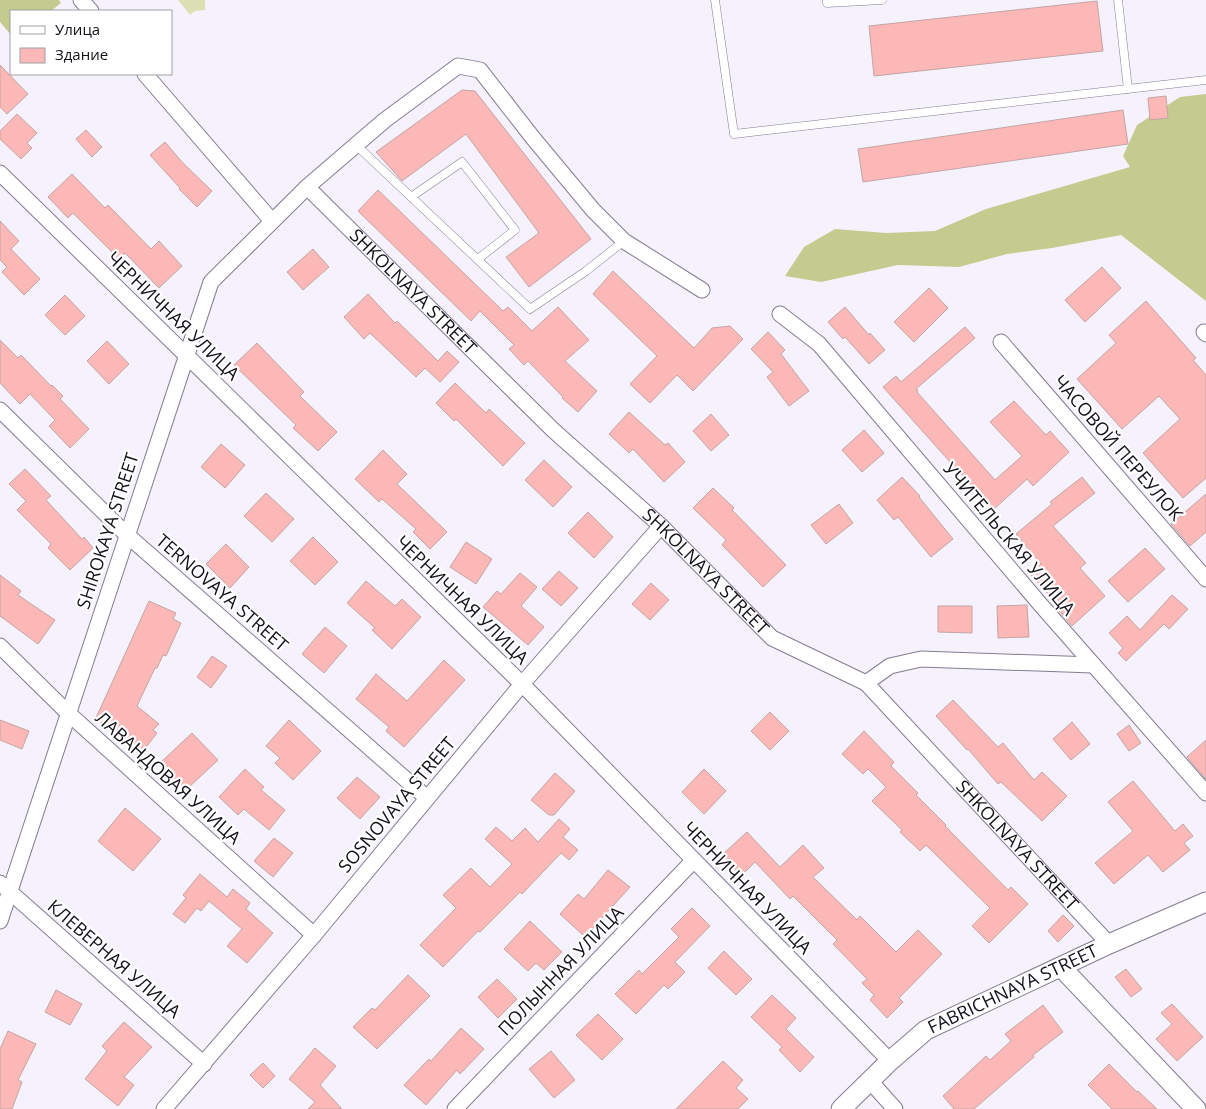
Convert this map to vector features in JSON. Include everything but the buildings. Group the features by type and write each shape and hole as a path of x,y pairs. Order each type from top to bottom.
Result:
{"street":[{"path":"81,0 90,10"},
{"name":"SHIROKAYA STREET","path":"0,921 5,888 68,713 210,282 307,187 385,120 458,66 480,70 593,210 624,241 702,290"},
{"path":"146,75 272,221"},
{"name":"ЧЕРНИЧНАЯ УЛИЦА","path":"0,173 522,684 890,1061"},
{"name":"SHKOLNAYA STREET","path":"307,187 554,430 661,526 772,638 866,683 1109,944"},
{"name":"УЧИТЕЛЬСКАЯ УЛИЦА","path":"780,314 819,344 1093,665 1206,793"},
{"name":"ЧАСОВОЙ ПЕРЕУЛОК","path":"1001,342 1206,580"},
{"name":"TERNOVAYA STREET","path":"0,410 127,535 427,798"},
{"name":"SOSNOVAYA STREET","path":"164,1109 314,935 522,684 661,526"},
{"name":"ЛАВАНДОВАЯ УЛИЦА","path":"0,646 68,713 314,935"},
{"path":"866,683 890,666 921,659 1093,665"},
{"name":"ПОЛЫННАЯ УЛИЦА","path":"455,1109 694,860"},
{"name":"КЛЕВЕРНАЯ УЛИЦА","path":"5,888 204,1064"},
{"name":"FABRICHNAYA STREET","path":"842,1109 890,1061 926,1030 1060,966 1206,902"},
{"path":"1060,966 1196,1109"},
{"path":"870,1081 895,1109"}],"lane":[{"path":"715,0 734,134 1206,80"},
{"path":"826,0 827,3 882,0"},
{"path":"1118,0 1128,89"},
{"path":"356,145 530,309 586,271 624,241"},
{"path":"411,197 462,162 515,230 478,259"}],"green space":[{"path":"0,0 59,0 61,3 52,10 10,10 10,34 0,22"},
{"path":"178,0 205,0 205,10 195,11 190,15"},
{"path":"1206,94 1206,301 1121,235 1007,254 959,267 898,265 821,282 785,276 804,247 835,229 886,233 935,231 986,209 1130,167 1123,156 1137,125 1180,97"}]}
